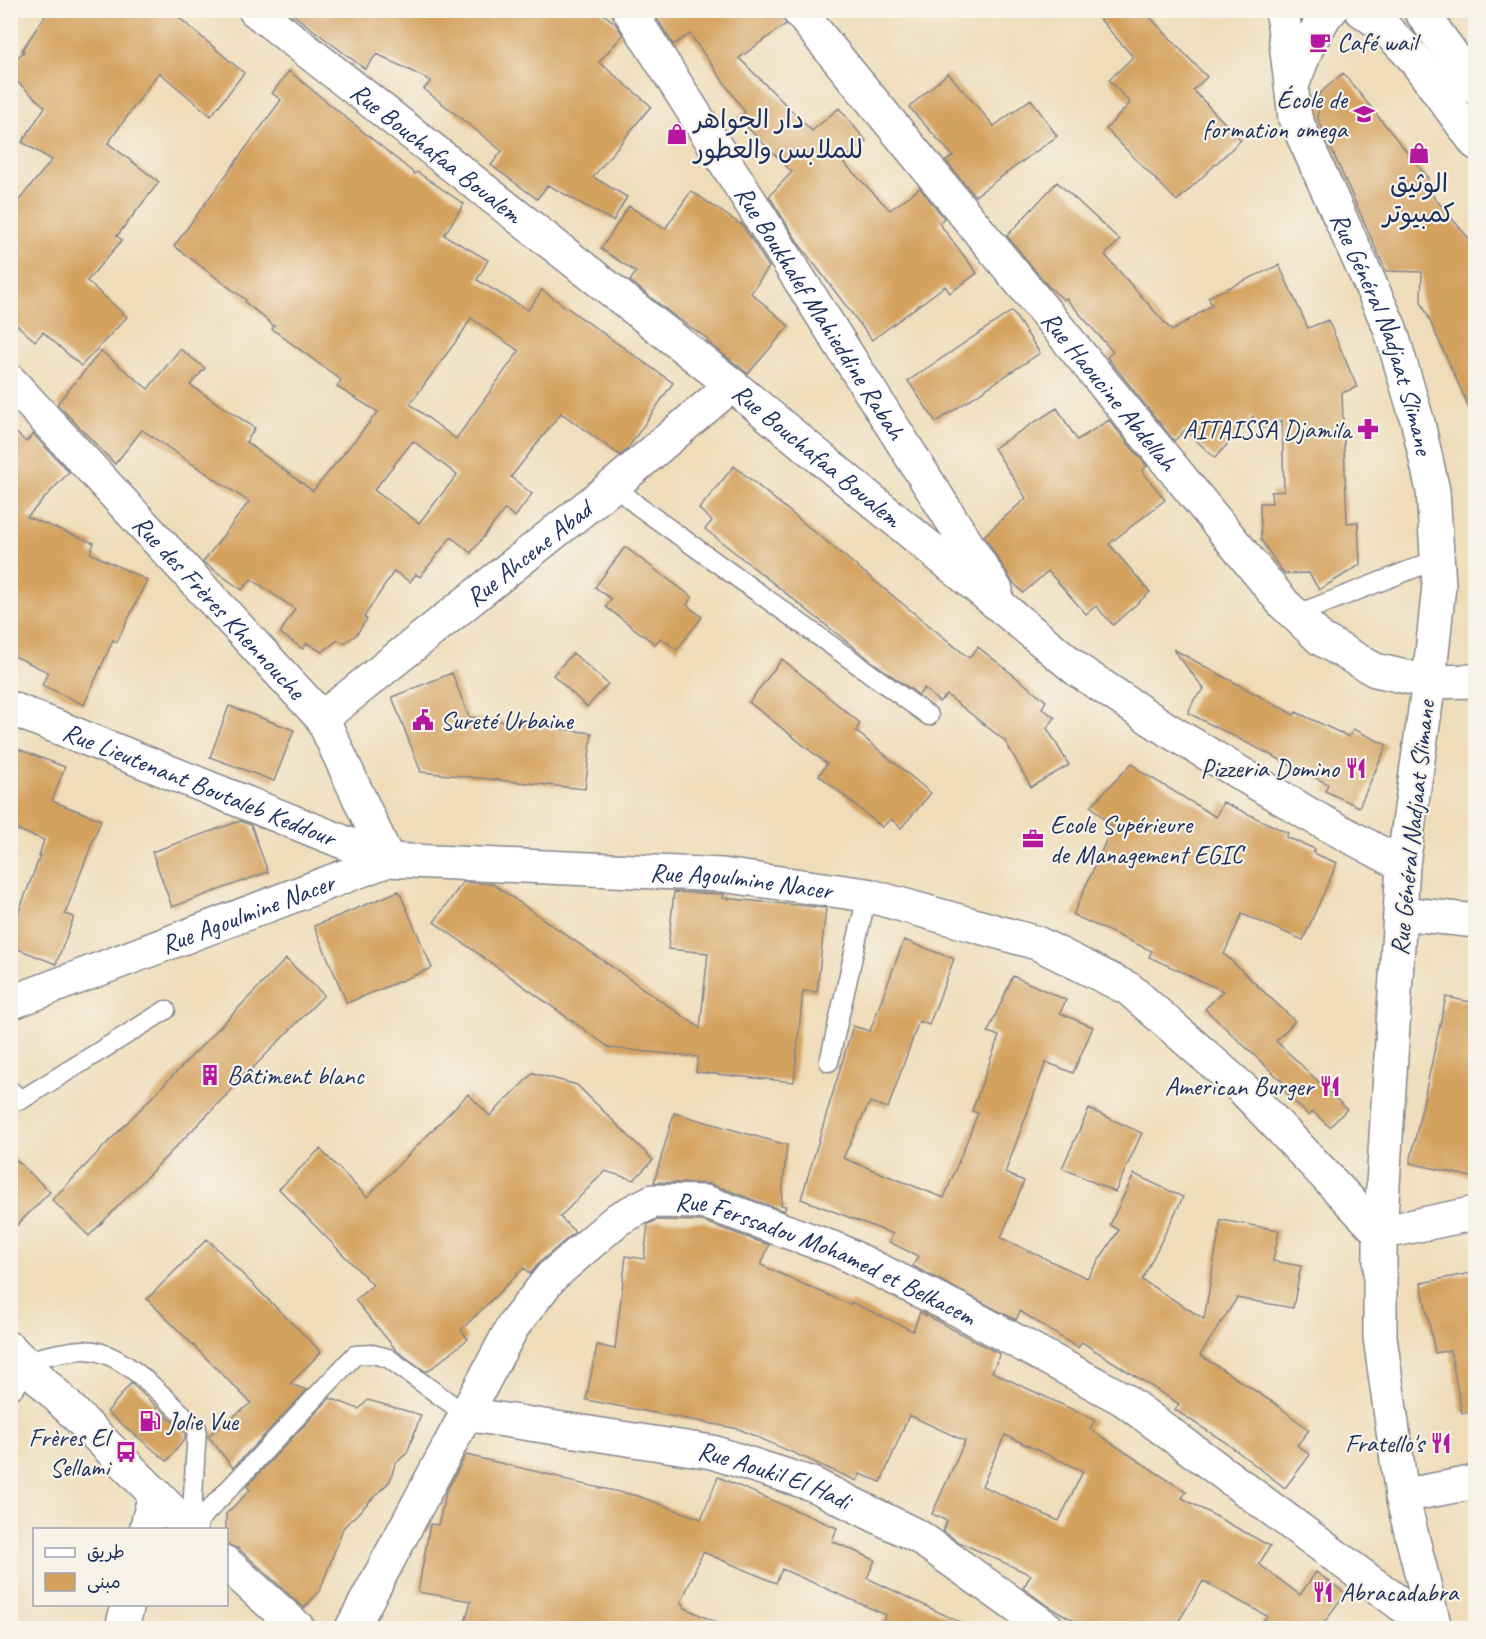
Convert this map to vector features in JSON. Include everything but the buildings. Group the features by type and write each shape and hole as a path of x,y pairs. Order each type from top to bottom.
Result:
{"street":[{"name":"Rue Bouchafaa Boualem","path":"255,10 732,386 1079,671 1168,730 1310,815 1403,865"},
{"name":"Rue Boukhalef Mahieddine Rabah","path":"629,10 1011,615"},
{"name":"Rue Haoucine Abdellah","path":"798,10 1295,615 1321,639 1375,670 1429,682 1476,681"},
{"name":"Rue Général Nadjaat Slimane","path":"1284,10 1295,118 1390,328 1418,423 1433,491 1439,585 1429,682 1403,865 1380,1233 1380,1337 1402,1496 1434,1629"},
{"name":"Rue Général Nadjaat Slimane","path":"1292,84 1307,47 1326,14 1331,10"},
{"path":"1361,10 1381,24 1413,57 1476,142"},
{"path":"1420,10 1476,88"},
{"name":"Rue des Frères Khennouche","path":"10,381 322,718 388,860"},
{"name":"Rue Ahcene Abad","path":"322,718 614,485 732,386"},
{"name":"Rue Lieutenant Boutaleb Keddour","path":"10,708 388,860"},
{"name":"Rue Agoulmine Nacer","path":"10,1003 388,860 722,875 867,895 1037,943 1130,989 1244,1090 1380,1233"},
{"path":"1401,913 1476,921"},
{"name":"Rue Ferssadou Mohamed et Belkacem","path":"352,1629 513,1326 551,1277 618,1219 653,1201 705,1202 838,1250 957,1309 1123,1400 1434,1629"},
{"path":"1380,1233 1476,1213"},
{"path":"14,1364 190,1528"},
{"name":"Rue Aoukil El Hadi","path":"465,1414 712,1452 812,1484 918,1537 1047,1629"},
{"path":"1402,1496 1476,1482"},
{"path":"146,1528 155,1494"},
{"path":"228,1565 298,1629"},
{"path":"122,1629 128,1606"}],"lane":[{"path":"614,485 638,506 930,716"},
{"path":"1295,615 1438,560"},
{"path":"829,1062 867,895"},
{"path":"10,1090 21,1100 166,1010"},
{"path":"14,1364 84,1350 104,1353 139,1375 197,1428 191,1528"},
{"path":"192,1528 355,1355 372,1354 388,1358 465,1414"}],"place":[{"name":"Café wail","path":"1320,42"},
{"name":"École de formation omega","path":"1364,114"},
{"name":"دار الجواهر للملابس والعطور","path":"677,134"},
{"name":"الوثيق كمبيوتر","path":"1419,153"},
{"name":"AITAISSA Djamila","path":"1368,429"},
{"name":"Sureté Urbaine","path":"423,720"},
{"name":"Pizzeria Domino","path":"1356,768"},
{"name":"Ecole Supérieure de Management EGIC","path":"1033,839"},
{"name":"Bâtiment blanc","path":"210,1075"},
{"name":"American Burger","path":"1330,1086"},
{"name":"Jolie Vue","path":"150,1421"},
{"name":"Fratello's","path":"1441,1443"},
{"name":"Frères El Sellami","path":"126,1452"},
{"name":"Abracadabra","path":"1323,1592"}]}
